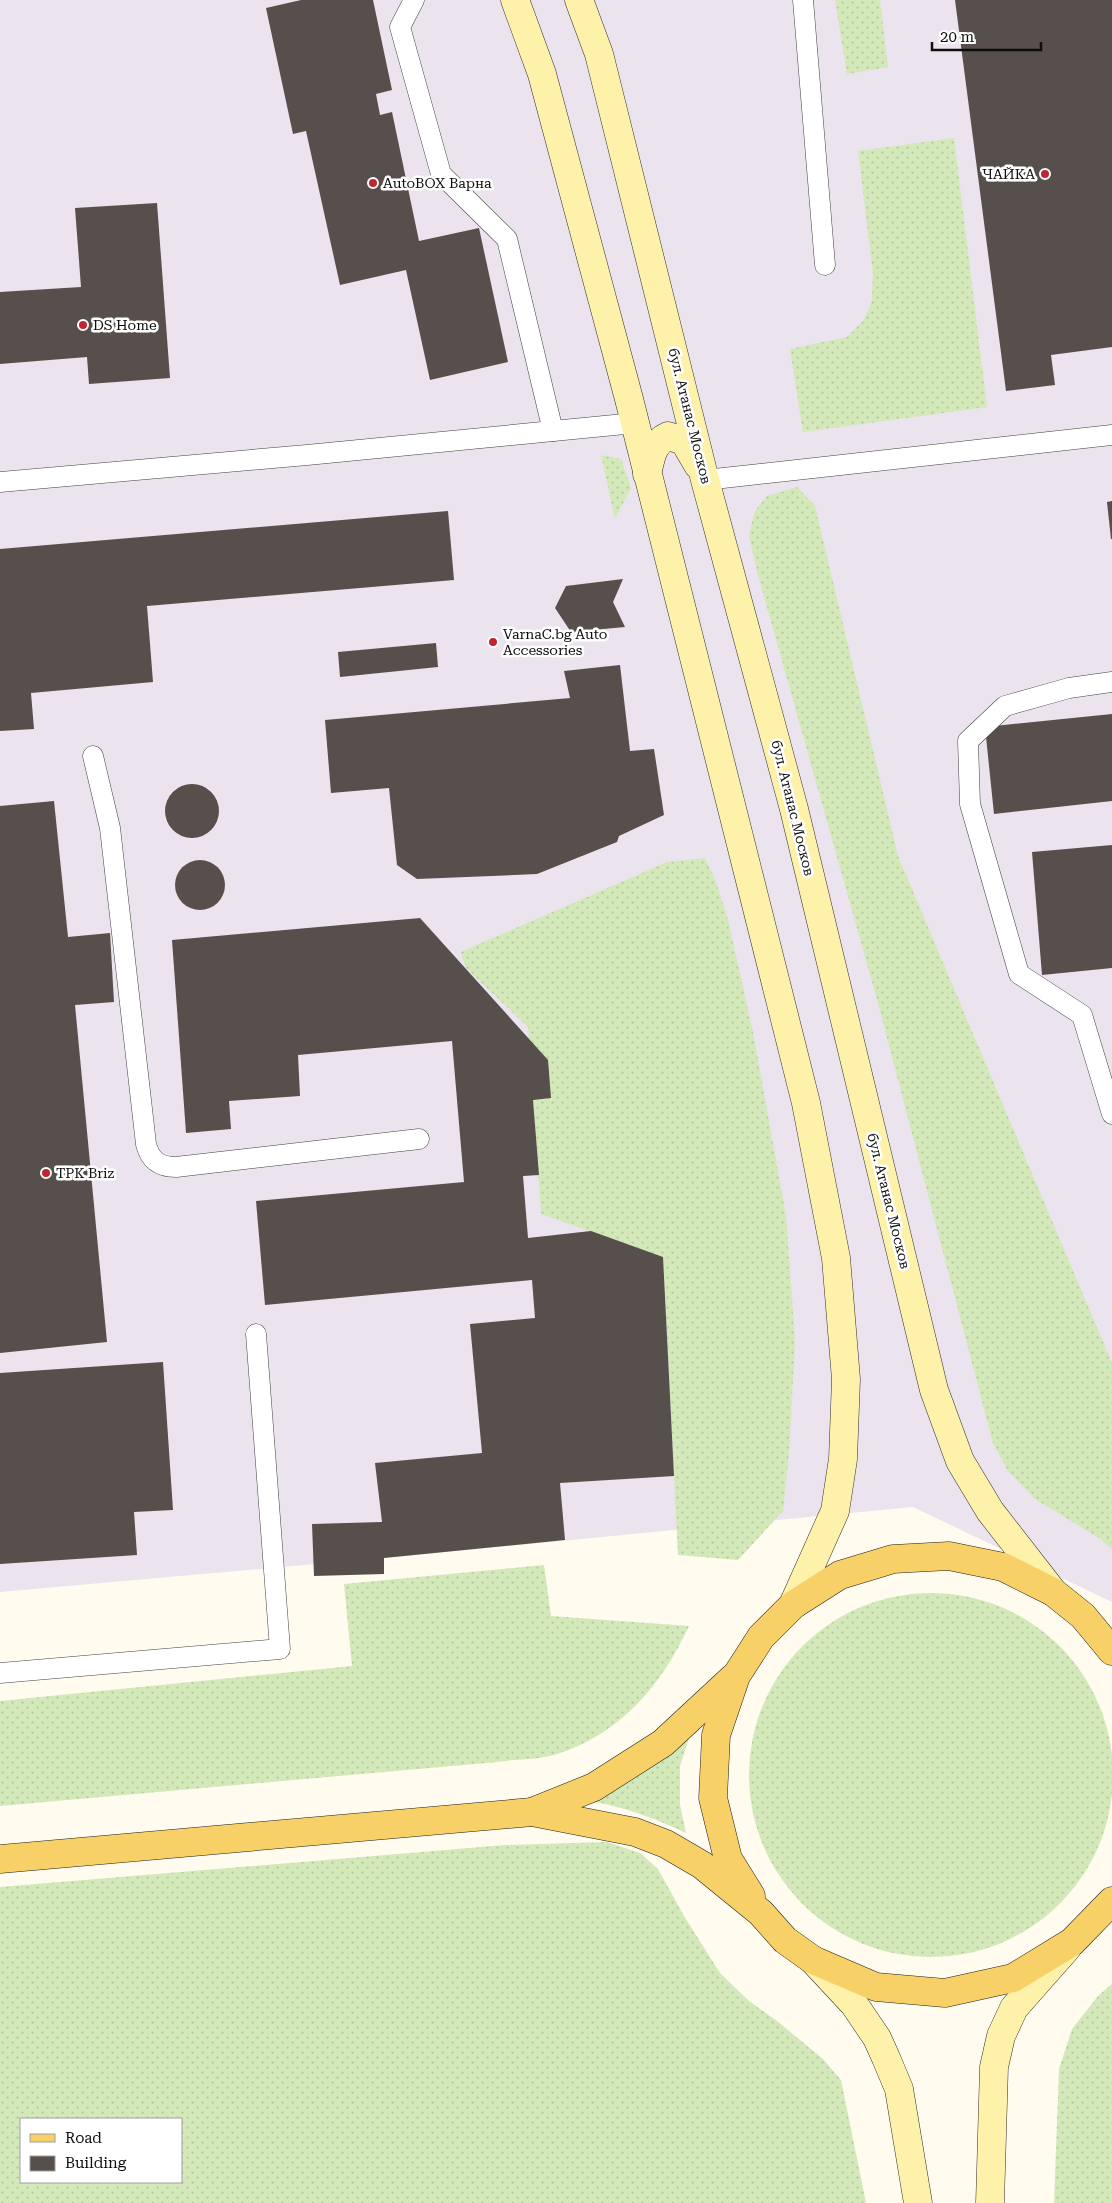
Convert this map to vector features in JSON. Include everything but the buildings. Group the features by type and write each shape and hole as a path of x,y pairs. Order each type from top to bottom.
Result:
{"main road":[{"path":"515,0 542,74 635,423 806,1103 836,1258 846,1379 843,1459 835,1511 793,1605"},
{"name":"бул. Атанас Москов","path":"579,0 599,54 705,480 794,809 934,1390 960,1461 990,1511 1053,1592"},
{"path":"648,474 655,446 661,439 668,436 684,441 692,450 705,480"},
{"path":"760,1913 728,1859 713,1798 716,1735 736,1676 761,1637 793,1605 840,1576 893,1559 949,1556 1003,1567 1053,1592 1083,1616 1111,1647"},
{"path":"532,1812 594,1787 662,1743 736,1676"},
{"path":"0,1858 532,1812 635,1832 666,1844 702,1865 760,1913 785,1940 813,1960 854,2004 877,2038 899,2089 918,2203"},
{"path":"990,2203 994,2067 1001,2036 1014,2008 1110,1901"},
{"path":"813,1960 876,1987 945,1993 1013,1978 1072,1942"}],"lane":[{"path":"414,0 400,27 441,174 507,239 553,431"},
{"path":"803,0 825,265"},
{"path":"0,482 635,423"},
{"path":"705,480 1112,435"},
{"path":"1112,682 1069,688 1005,706 968,740 970,804 1019,974 1082,1015 1112,1114"},
{"path":"94,756 110,828 146,1144 152,1159 159,1164 176,1167 419,1139"},
{"path":"0,1673 280,1649 256,1334"}],"shaded area":[{"path":"0,0 1112,0 1112,1602 913,1507 384,1558 0,1592"}],"green space":[{"path":"835,0 880,0 888,67 847,74"},
{"path":"954,138 987,407 803,432 790,349 847,337 864,320 872,301 873,273 858,151"},
{"path":"601,455 621,459 631,488 615,519"},
{"path":"797,487 815,506 898,856 1112,1363 1112,1549 1099,1538 1035,1499 1008,1471 993,1443 876,996 758,575 749,535 755,511 767,496"},
{"path":"705,858 715,879 728,920 754,1037 786,1216 795,1342 789,1452 783,1511 738,1560 678,1555 663,1257 541,1214 528,1027 466,968 461,952 667,862"},
{"path":"544,1565 551,1616 689,1626 665,1669 636,1706 599,1735 578,1746 554,1755 533,1759 0,1806 0,1701 352,1666 344,1584"},
{"path":"913,1593 949,1593 984,1600 1017,1614 1047,1634 1072,1659 1083,1674 1100,1705 1110,1739 1113,1775 1110,1811 1100,1845 1083,1876 1072,1891 1047,1916 1017,1936 984,1950 949,1957 913,1957 878,1950 845,1936 815,1916 790,1891 770,1861 756,1828 749,1793 749,1757 756,1722 770,1689 790,1659 815,1634 845,1614 878,1600"},
{"path":"690,1735 680,1766 680,1805 686,1833 615,1806 590,1801"},
{"path":"607,1842 640,1853 658,1869 684,1916 720,1973 749,2001 777,2021 823,2059 841,2080 866,2203 0,2203 0,1887 505,1845"},
{"path":"1112,1984 1112,2203 1054,2203 1059,2069 1072,2029 1098,1996"}],"place":[{"name":"ЧАЙКА","path":"1045,174"},
{"name":"AutoBOX Варна","path":"373,183"},
{"name":"DS Home","path":"83,325"},
{"name":"VarnaC.bg Auto Accessories","path":"493,642"},
{"name":"TPK Briz","path":"46,1173"}]}
